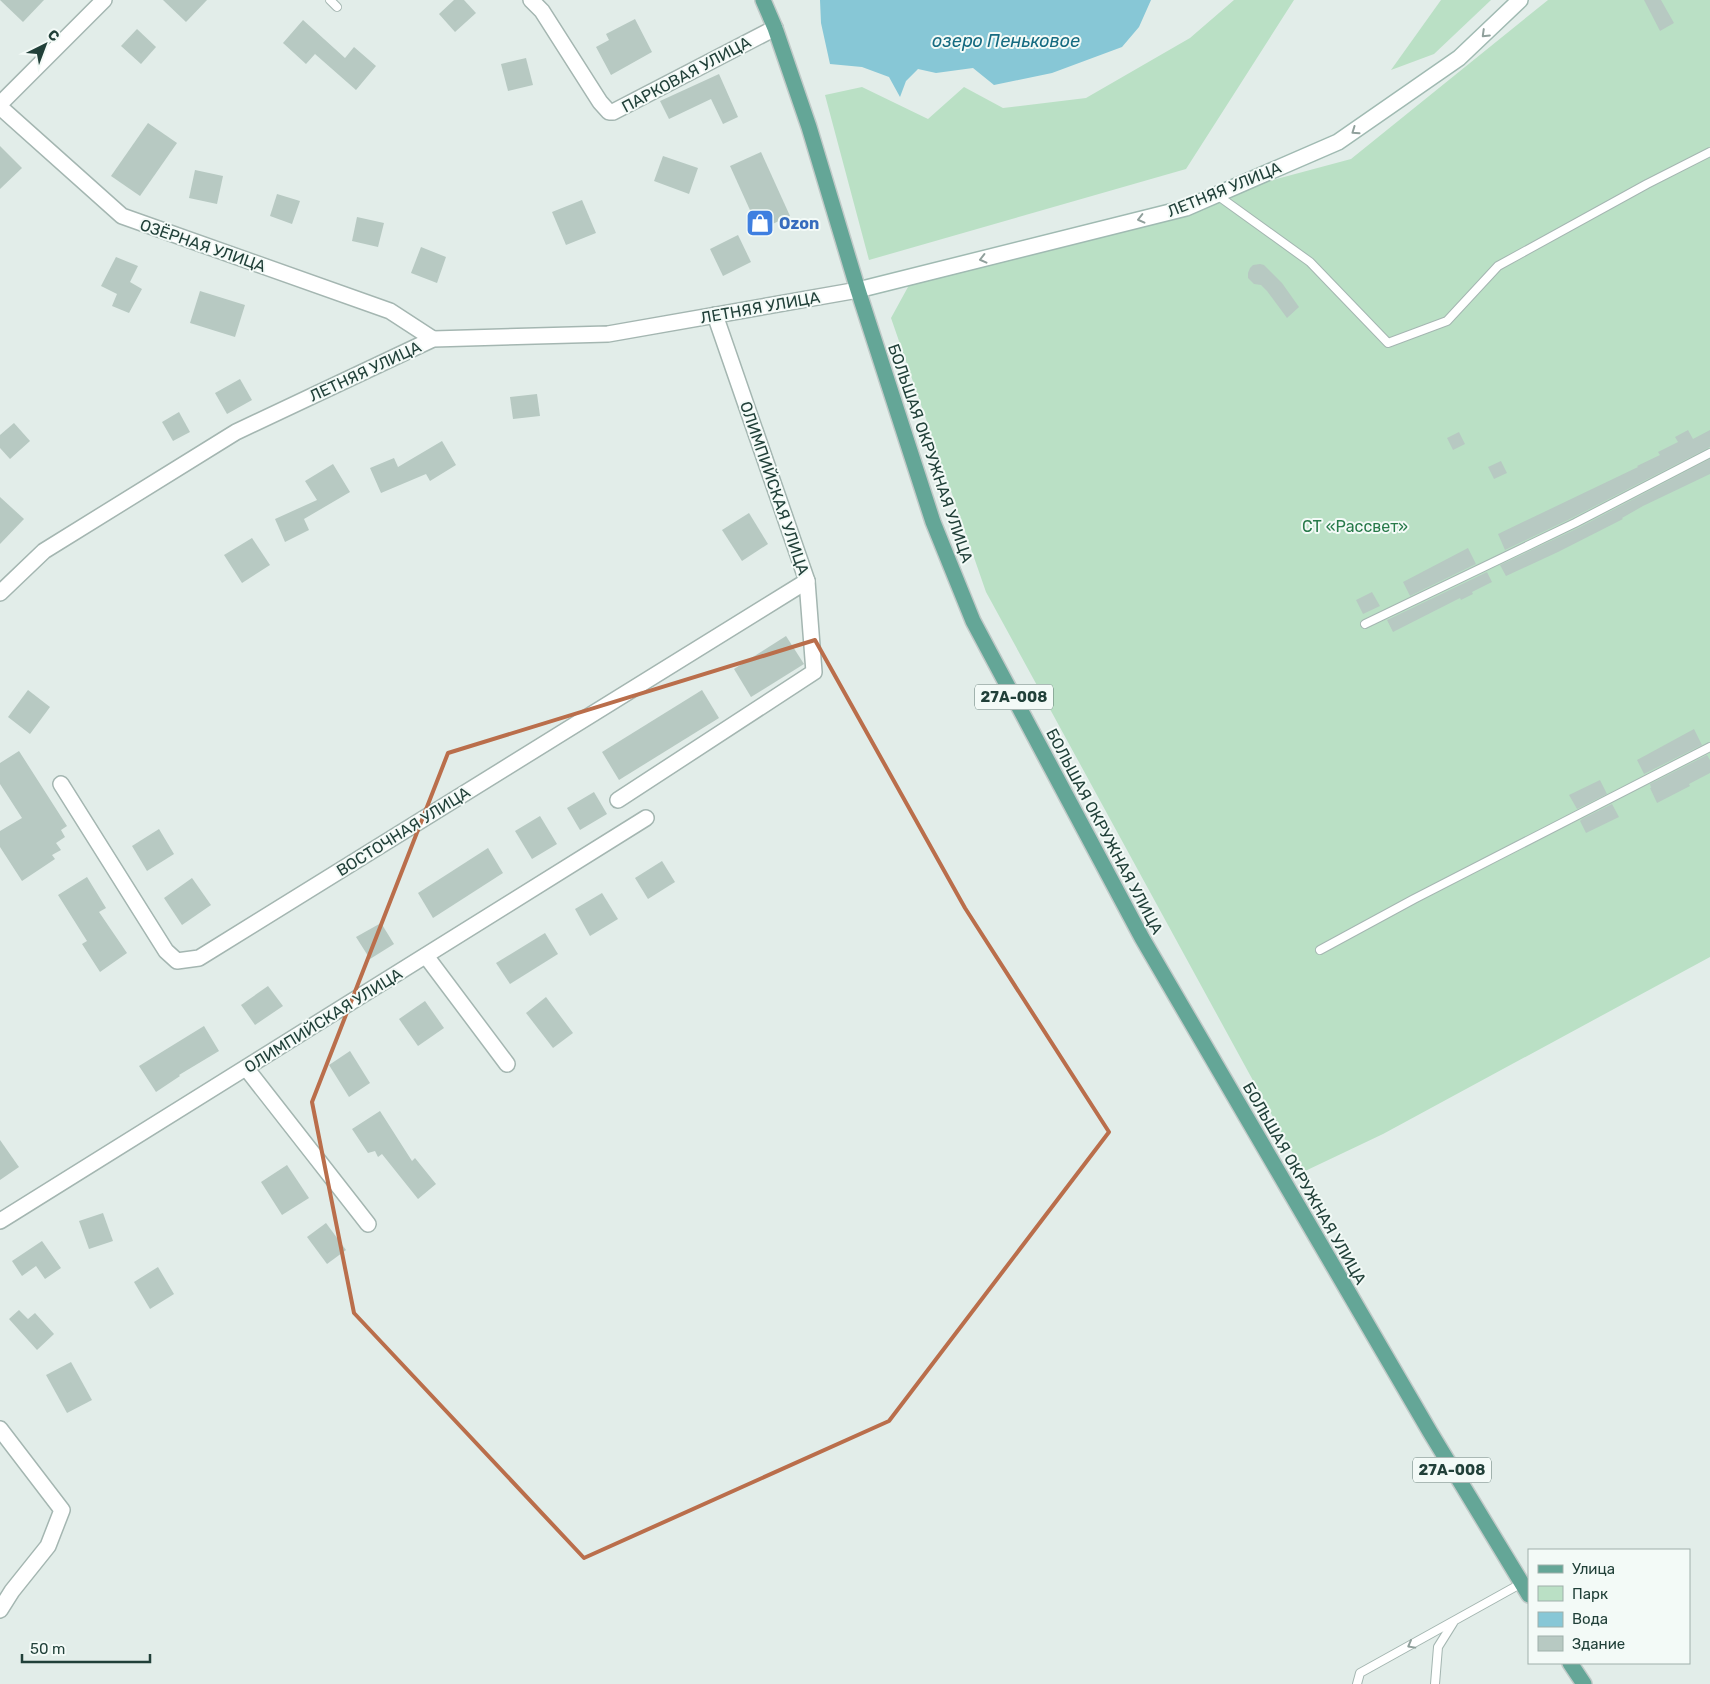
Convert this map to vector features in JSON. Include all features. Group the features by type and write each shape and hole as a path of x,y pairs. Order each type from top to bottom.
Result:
{"main road":[{"name":"БОЛЬШАЯ ОКРУЖНАЯ УЛИЦА","path":"763,0 775,28 809,127 858,290 933,522 974,621 1142,938 1430,1432 1525,1589"},
{"path":"1571,1664 1584,1684"}],"street":[{"path":"0,105 104,0"},
{"name":"ПАРКОВАЯ УЛИЦА","path":"531,0 542,11 600,102 609,112 617,111 775,28"},
{"name":"ЛЕТНЯЯ УЛИЦА","path":"0,593 44,552 236,432 433,339 608,334 858,290 1186,208 1338,142 1459,58 1520,0"},
{"name":"ОЗЁРНАЯ УЛИЦА","path":"0,105 122,216 390,311 433,339"},
{"name":"ОЛИМПИЙСКАЯ УЛИЦА","path":"618,800 814,672 807,581 715,315"},
{"name":"ВОСТОЧНАЯ УЛИЦА","path":"61,784 166,951 177,961 199,958 807,581"},
{"name":"ОЛИМПИЙСКАЯ УЛИЦА","path":"0,1221 646,818"},
{"path":"426,956 507,1064"},
{"path":"246,1068 368,1224"},
{"path":"0,1429 62,1510 48,1546 12,1591 0,1610"}],"lane":[{"path":"330,0 337,6"},
{"path":"1216,194 1310,262 1388,342 1447,320 1498,266 1647,184 1710,152"},
{"path":"1365,624 1575,523 1710,453"},
{"path":"1320,950 1414,899 1710,748"},
{"path":"1357,1684 1360,1673 1454,1621 1525,1589"},
{"path":"1435,1684 1438,1647 1454,1621"}],"highlighted area":[{"path":"815,640 965,908 1109,1132 889,1421 584,1558 354,1313 312,1102 448,753"}],"green space":[{"path":"1234,0 1294,0 1186,169 869,260 825,95 862,87 928,119 964,87 1003,108 1086,98 1190,38"},
{"path":"1441,0 1491,0 1434,54 1391,70"},
{"name":"СТ «Рассвет»","path":"1548,0 1710,0 1710,957 1383,1134 1303,1172 986,592 891,318 914,276 1351,159"}],"water":[{"name":"озеро Пеньковое","path":"820,0 1151,0 1139,27 1122,47 1052,73 994,85 973,68 936,73 918,69 906,81 900,97 889,77 862,67 830,64 821,23"}],"building":[{"path":"0,0 44,0 23,22"},
{"path":"163,0 207,0 186,22"},
{"path":"454,0 464,0 476,13 455,32 439,14"},
{"path":"1644,0 1661,0 1674,23 1660,31"},
{"path":"635,19 652,52 611,75 596,47 609,40 606,34"},
{"path":"303,20 345,58 354,47 376,66 356,90 315,54 306,64 283,43"},
{"path":"137,29 156,47 141,64 121,46"},
{"path":"526,58 533,85 508,91 501,64"},
{"path":"719,74 738,117 723,124 711,99 669,119 660,101"},
{"path":"148,123 177,143 140,196 111,176"},
{"path":"0,146 22,168 0,189"},
{"path":"761,152 790,216 759,230 730,166"},
{"path":"663,156 698,168 689,194 654,181"},
{"path":"195,170 223,176 217,204 189,198"},
{"path":"277,194 300,201 292,224 270,216"},
{"path":"582,200 596,233 566,245 552,212"},
{"path":"357,217 384,223 378,247 352,241"},
{"path":"738,235 751,262 723,276 710,249"},
{"path":"421,247 446,257 437,283 411,273"},
{"path":"116,257 138,266 130,282 142,289 129,313 112,306 117,294 101,286"},
{"path":"1253,265 1264,265 1282,283 1299,307 1287,318 1267,291 1261,285 1254,284 1248,278 1250,268"},
{"path":"200,291 245,305 235,337 190,323"},
{"path":"240,379 252,400 227,414 215,393"},
{"path":"537,394 540,416 513,419 510,397"},
{"path":"179,412 190,432 173,441 162,422"},
{"path":"14,423 30,441 10,459 0,448 0,435"},
{"path":"1688,430 1693,439 1710,430 1710,447 1505,550 1498,534 1660,455 1658,452 1678,442 1675,437"},
{"path":"1459,432 1465,444 1453,450 1447,438"},
{"path":"442,441 456,465 430,481 426,474 381,493 370,468 394,458 398,467"},
{"path":"1710,459 1710,474 1643,506 1623,519 1558,552 1506,576 1500,565 1578,528"},
{"path":"1501,461 1507,473 1494,479 1488,467"},
{"path":"333,464 350,492 304,519 309,530 285,542 275,519 317,500 305,481"},
{"path":"0,497 24,519 0,544"},
{"path":"749,513 768,544 742,561 722,530"},
{"path":"252,538 270,565 242,583 224,555"},
{"path":"1468,548 1476,564 1410,596 1403,582"},
{"path":"1487,572 1492,582 1472,592 1473,594 1461,600 1460,598 1393,632 1387,620"},
{"path":"1372,592 1380,606 1363,614 1356,600"},
{"path":"786,636 804,664 751,697 734,669"},
{"path":"28,690 50,707 30,734 8,717"},
{"path":"702,690 719,718 619,780 602,752"},
{"path":"1694,729 1702,745 1644,774 1637,760"},
{"path":"19,751 67,826 61,830 65,837 56,843 61,850 52,855 55,859 22,881 0,847 0,831 22,818 0,784 0,763"},
{"path":"1707,755 1710,760 1710,773 1657,803 1650,784"},
{"path":"1600,780 1607,794 1577,809 1569,795"},
{"path":"594,792 607,814 580,830 567,808"},
{"path":"1612,804 1619,817 1586,833 1580,821"},
{"path":"540,816 557,844 532,859 515,831"},
{"path":"159,829 174,854 147,871 132,846"},
{"path":"488,848 503,873 433,918 418,893"},
{"path":"662,861 675,882 648,899 635,878"},
{"path":"87,877 106,908 99,912 127,953 100,972 82,944 87,941 58,895"},
{"path":"192,878 211,905 182,925 164,898"},
{"path":"602,893 618,919 590,936 575,909"},
{"path":"381,923 394,944 370,959 356,937"},
{"path":"545,933 558,954 510,984 496,963"},
{"path":"268,986 283,1006 255,1025 241,1005"},
{"path":"546,997 573,1033 553,1048 526,1013"},
{"path":"425,1001 444,1028 418,1046 399,1019"},
{"path":"204,1026 219,1051 179,1075 156,1092 139,1066"},
{"path":"350,1051 370,1083 349,1097 329,1065"},
{"path":"380,1111 412,1161 415,1158 436,1184 418,1199 382,1154 378,1157 375,1151 368,1153 352,1129"},
{"path":"0,1140 19,1167 0,1180"},
{"path":"287,1165 309,1198 282,1215 261,1182"},
{"path":"103,1213 113,1241 89,1249 79,1221"},
{"path":"326,1223 346,1250 327,1264 307,1237"},
{"path":"42,1241 61,1268 45,1279 36,1266 22,1276 12,1261"},
{"path":"158,1267 174,1294 150,1309 134,1282"},
{"path":"19,1310 28,1319 35,1313 54,1334 37,1350 9,1319"},
{"path":"71,1362 92,1400 67,1413 46,1375"}],"place":[{"name":"Ozon","path":"760,223"}]}
